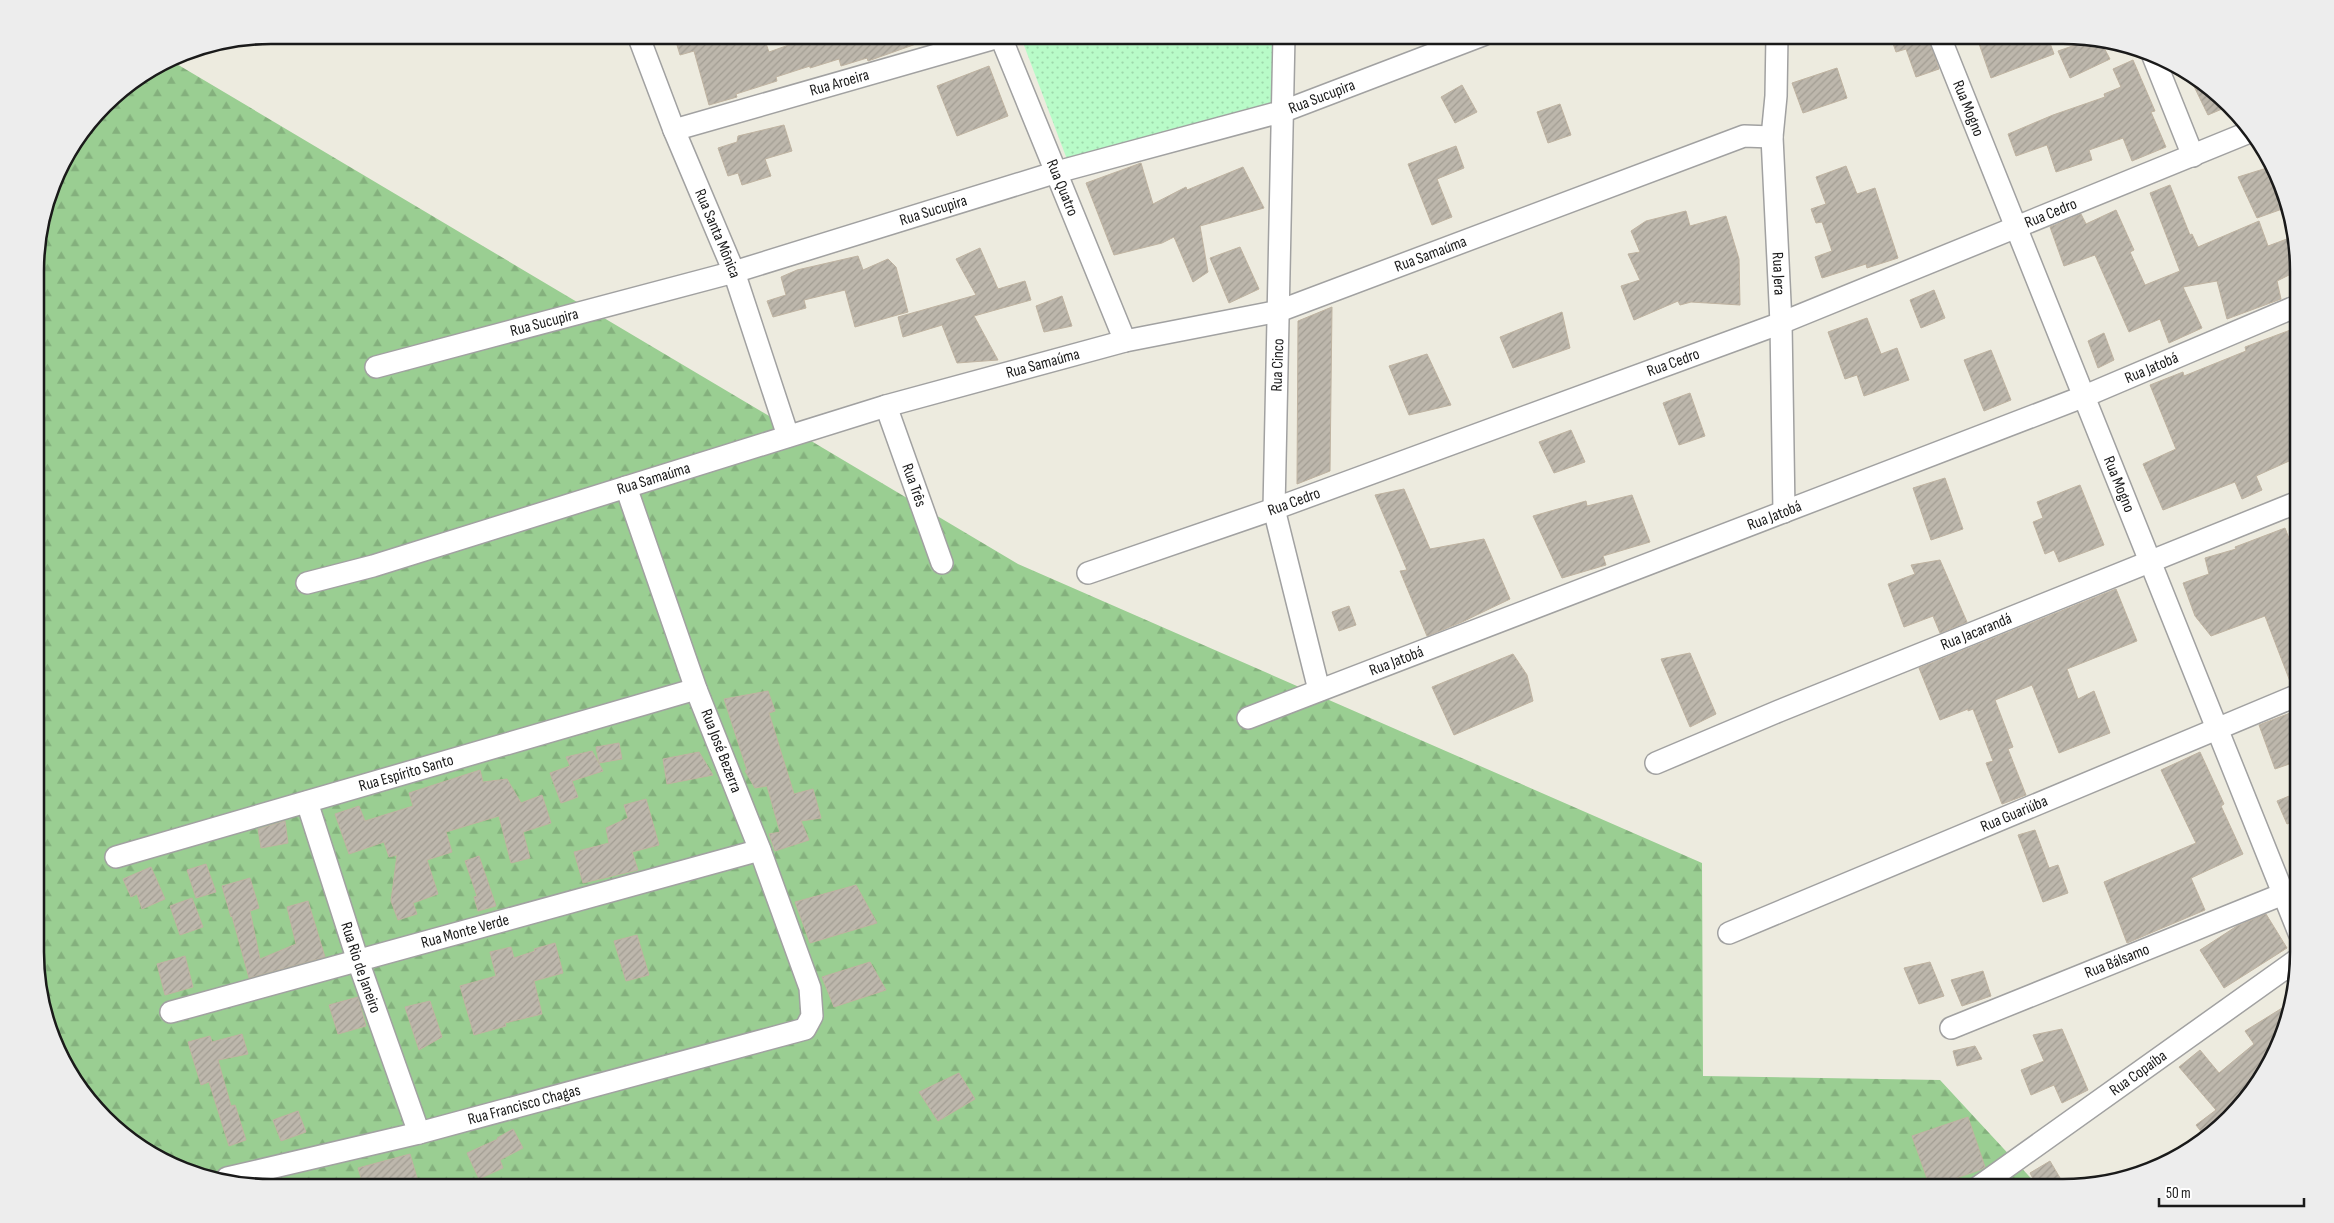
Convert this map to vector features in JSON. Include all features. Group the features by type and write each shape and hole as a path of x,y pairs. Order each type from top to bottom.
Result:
{"street":[{"name":"Rua Santa Mônica","path":"641,44 674,130 734,272 788,436"},
{"name":"Rua Aroeira","path":"674,130 974,44"},
{"name":"Rua Quatro","path":"1005,44 1125,341"},
{"name":"Rua Cinco","path":"1284,44 1280,311 1274,510 1319,690"},
{"name":"Rua Sucupira","path":"376,367 734,272 1057,172 1284,111 1459,44"},
{"name":"Rua Jera","path":"1776,44 1776,96 1772,137 1781,323 1784,512"},
{"name":"Rua Mogno","path":"1943,44 2290,911"},
{"path":"2156,64 2193,156"},
{"name":"Rua Cedro","path":"1088,573 1274,510 1781,323 2244,134"},
{"name":"Rua Samaúma","path":"307,583 373,566 886,406 1125,341 1280,311 1744,136 1772,137"},
{"name":"Rua Jatobá","path":"1248,718 2085,396 2290,309"},
{"name":"Rua Três","path":"886,406 942,562"},
{"name":"Rua José Bezerra","path":"626,487 696,689 760,850 810,988 812,1016"},
{"name":"Rua Jacarandá","path":"1656,763 1779,711 2290,505"},
{"name":"Rua Espírito Santo","path":"116,857 696,689"},
{"name":"Rua Guariúba","path":"1729,933 2290,698"},
{"name":"Rua Rio de Janeiro","path":"307,802 358,961 419,1133"},
{"name":"Rua Monte Verde","path":"171,1012 760,850"},
{"name":"Rua Bálsamo","path":"1950,1028 2283,894"},
{"name":"Rua Copaíba","path":"1990,1179 2290,965"},
{"name":"Rua Francisco Chagas","path":"235,1176 419,1133 805,1029 812,1016"}],"green space":[{"path":"1024,44 1272,44 1272,105 1068,162"},
{"path":"177,64 1018,564 1702,863 1703,1076 1940,1080 2032,1179 256,1179 212,1172 170,1156 145,1141 110,1113 74,1066 61,1039 51,1011 44,967 44,256 51,212 67,170 82,145 110,110 145,82"}],"building":[{"path":"677,44 766,44 769,52 792,44 916,44 868,61 867,58 841,66 839,59 810,68 810,66 776,77 777,81 736,94 737,97 709,105 694,51 680,55"},
{"path":"1893,44 1930,44 1939,69 1916,77 1906,49 1896,52"},
{"path":"1979,44 2050,44 2054,54 1991,78"},
{"path":"2078,44 2104,48 2110,59 2070,78 2058,51"},
{"path":"2133,60 2155,111 2151,112 2166,147 2132,161 2123,138 2089,150 2092,160 2056,172 2047,145 2016,156 2008,134 2053,115 2105,97 2104,94 2121,87 2113,69"},
{"path":"989,66 1008,116 957,136 937,86"},
{"path":"1837,68 1847,98 1803,113 1792,83"},
{"path":"1462,85 1477,112 1455,123 1441,97"},
{"path":"2194,85 2222,108 2208,115"},
{"path":"1560,104 1571,135 1548,143 1537,112"},
{"path":"784,125 792,151 765,159 771,176 742,185 738,173 728,176 718,148 737,142 738,136"},
{"path":"1456,146 1464,168 1437,179 1452,217 1432,225 1408,164"},
{"path":"1141,163 1153,204 1186,187 1187,190 1243,167 1264,208 1200,226 1208,272 1193,282 1174,237 1162,243 1114,255 1086,183"},
{"path":"1846,166 1857,194 1875,188 1898,258 1867,268 1866,264 1822,278 1815,257 1832,251 1822,222 1816,223 1811,209 1826,204 1816,177"},
{"path":"2266,168 2282,209 2257,218 2238,177"},
{"path":"2170,185 2190,235 2192,234 2198,247 2259,221 2268,246 2288,239 2290,274 2277,281 2281,299 2227,319 2217,281 2183,287 2202,328 2169,343 2160,319 2129,332 2095,255 2064,266 2050,227 2081,214 2086,224 2116,210 2134,250 2130,252 2145,285 2180,271 2150,193"},
{"path":"1686,211 1690,226 1726,216 1739,259 1740,305 1691,302 1680,305 1678,301 1634,320 1621,286 1640,280 1628,254 1640,252 1631,231 1646,221"},
{"path":"1240,247 1259,289 1229,303 1210,258"},
{"path":"980,248 998,289 1025,281 1031,300 974,316 998,360 957,363 942,325 903,337 898,317 976,295 956,259"},
{"path":"858,256 863,270 888,259 896,267 908,312 855,327 845,290 804,300 806,308 773,317 767,301 786,295 781,277 797,270"},
{"path":"1934,290 1945,318 1921,328 1910,300"},
{"path":"1062,296 1072,326 1044,332 1036,306"},
{"path":"1332,307 1330,471 1297,484 1298,321"},
{"path":"1562,312 1570,348 1513,368 1500,337"},
{"path":"1867,318 1881,354 1897,348 1909,380 1864,396 1857,375 1845,379 1828,332"},
{"path":"2290,330 2290,461 2256,476 2262,490 2242,499 2235,482 2163,510 2143,464 2176,449 2150,385 2183,372 2184,376 2246,351 2245,347"},
{"path":"2104,333 2114,360 2098,368 2088,341"},
{"path":"1991,350 2011,400 1984,411 1964,360"},
{"path":"1427,354 1451,405 1409,415 1389,366"},
{"path":"1690,393 1705,436 1679,445 1663,403"},
{"path":"1571,430 1585,462 1554,473 1539,442"},
{"path":"1945,478 1963,529 1931,540 1913,488"},
{"path":"2080,485 2104,545 2059,562 2054,550 2045,554 2033,522 2043,518 2037,502"},
{"path":"1404,489 1430,549 1484,539 1510,599 1427,636 1400,571 1407,570 1375,495"},
{"path":"1632,495 1650,542 1603,556 1606,565 1562,578 1533,516 1586,501 1587,506"},
{"path":"2285,528 2290,541 2290,681 2265,616 2211,636 2195,616 2183,583 2209,574 2205,558 2236,549 2235,547"},
{"path":"1940,560 1967,622 1940,633 1933,616 1904,627 1888,584 1915,574 1911,565"},
{"path":"2116,589 2137,641 2067,669 2078,699 2094,691 2110,733 2059,753 2032,685 1995,700 2013,747 2008,749 2026,795 2002,804 1986,763 1993,761 1973,709 1968,711 1968,709 1940,720 1919,668"},
{"path":"1349,606 1356,625 1339,631 1332,612"},
{"path":"1690,653 1716,714 1690,727 1661,659"},
{"path":"1513,654 1527,675 1533,701 1454,735 1432,687"},
{"path":"768,691 775,711 769,713 794,794 813,789 821,818 801,821 809,840 775,851 769,834 780,832 767,786 755,788 745,771 747,770 724,699"},
{"path":"2290,713 2290,764 2275,769 2259,725"},
{"path":"619,743 622,759 599,763 596,747"},
{"path":"592,751 603,771 572,781 578,797 561,803 550,773 570,766 566,757"},
{"path":"699,752 713,775 667,784 663,759"},
{"path":"2200,752 2224,804 2221,806 2243,854 2191,878 2205,910 2127,943 2104,882 2196,843 2161,770"},
{"path":"480,770 483,782 507,779 521,803 542,795 551,823 523,832 530,858 511,863 499,816 446,832 452,852 427,860 438,894 413,903 417,914 398,920 391,901 397,855 389,857 384,842 349,854 335,814 359,806 365,821 413,806 409,793"},
{"path":"2290,796 2290,823 2287,824 2277,801"},
{"path":"646,799 659,845 632,852 638,870 583,883 574,852 609,843 606,828 628,818 624,805"},
{"path":"285,821 288,843 261,848 258,829"},
{"path":"2035,830 2049,868 2058,865 2068,893 2043,902 2018,835"},
{"path":"479,856 496,906 478,911 474,897 477,896 465,861"},
{"path":"206,864 216,892 196,898 187,870"},
{"path":"151,867 165,899 142,909 137,894 131,897 123,879"},
{"path":"250,878 259,908 250,911 260,959 296,944 287,907 308,901 325,957 249,978 222,886"},
{"path":"856,885 877,923 810,943 795,902"},
{"path":"192,898 203,927 180,935 170,906"},
{"path":"2266,914 2287,948 2224,988 2200,950 2237,926"},
{"path":"637,935 649,975 626,981 614,941"},
{"path":"555,943 563,973 534,981 542,1014 505,1023 506,1026 474,1035 460,986 496,976 490,952 511,947 514,958 535,951 534,949"},
{"path":"185,956 193,987 165,995 157,964"},
{"path":"870,962 886,990 834,1007 822,977"},
{"path":"1930,962 1944,996 1919,1004 1904,968"},
{"path":"1983,971 1991,996 1962,1006 1951,980"},
{"path":"358,997 366,1026 338,1034 329,1005"},
{"path":"430,1001 442,1037 419,1050 405,1007"},
{"path":"2284,1007 2273,1039 2260,1066 2234,1102 2201,1132 2196,1125 2216,1110 2179,1067 2200,1050 2219,1073 2254,1044 2245,1031"},
{"path":"2062,1029 2088,1090 2062,1103 2054,1085 2031,1095 2021,1070 2044,1061 2033,1035"},
{"path":"242,1034 248,1054 218,1060 231,1106 235,1105 246,1140 229,1146 209,1082 201,1085 188,1042 210,1036 212,1042"},
{"path":"1975,1046 1982,1059 1957,1066 1953,1051"},
{"path":"959,1073 975,1099 938,1121 919,1092"},
{"path":"298,1111 306,1132 281,1141 273,1120"},
{"path":"1968,1117 1985,1167 1954,1179 1927,1179 1912,1136"},
{"path":"513,1129 523,1148 500,1160 503,1168 479,1179 467,1153 498,1139"},
{"path":"410,1154 417,1179 361,1179 358,1168"},
{"path":"2050,1161 2061,1179 2033,1179 2030,1173"}]}
